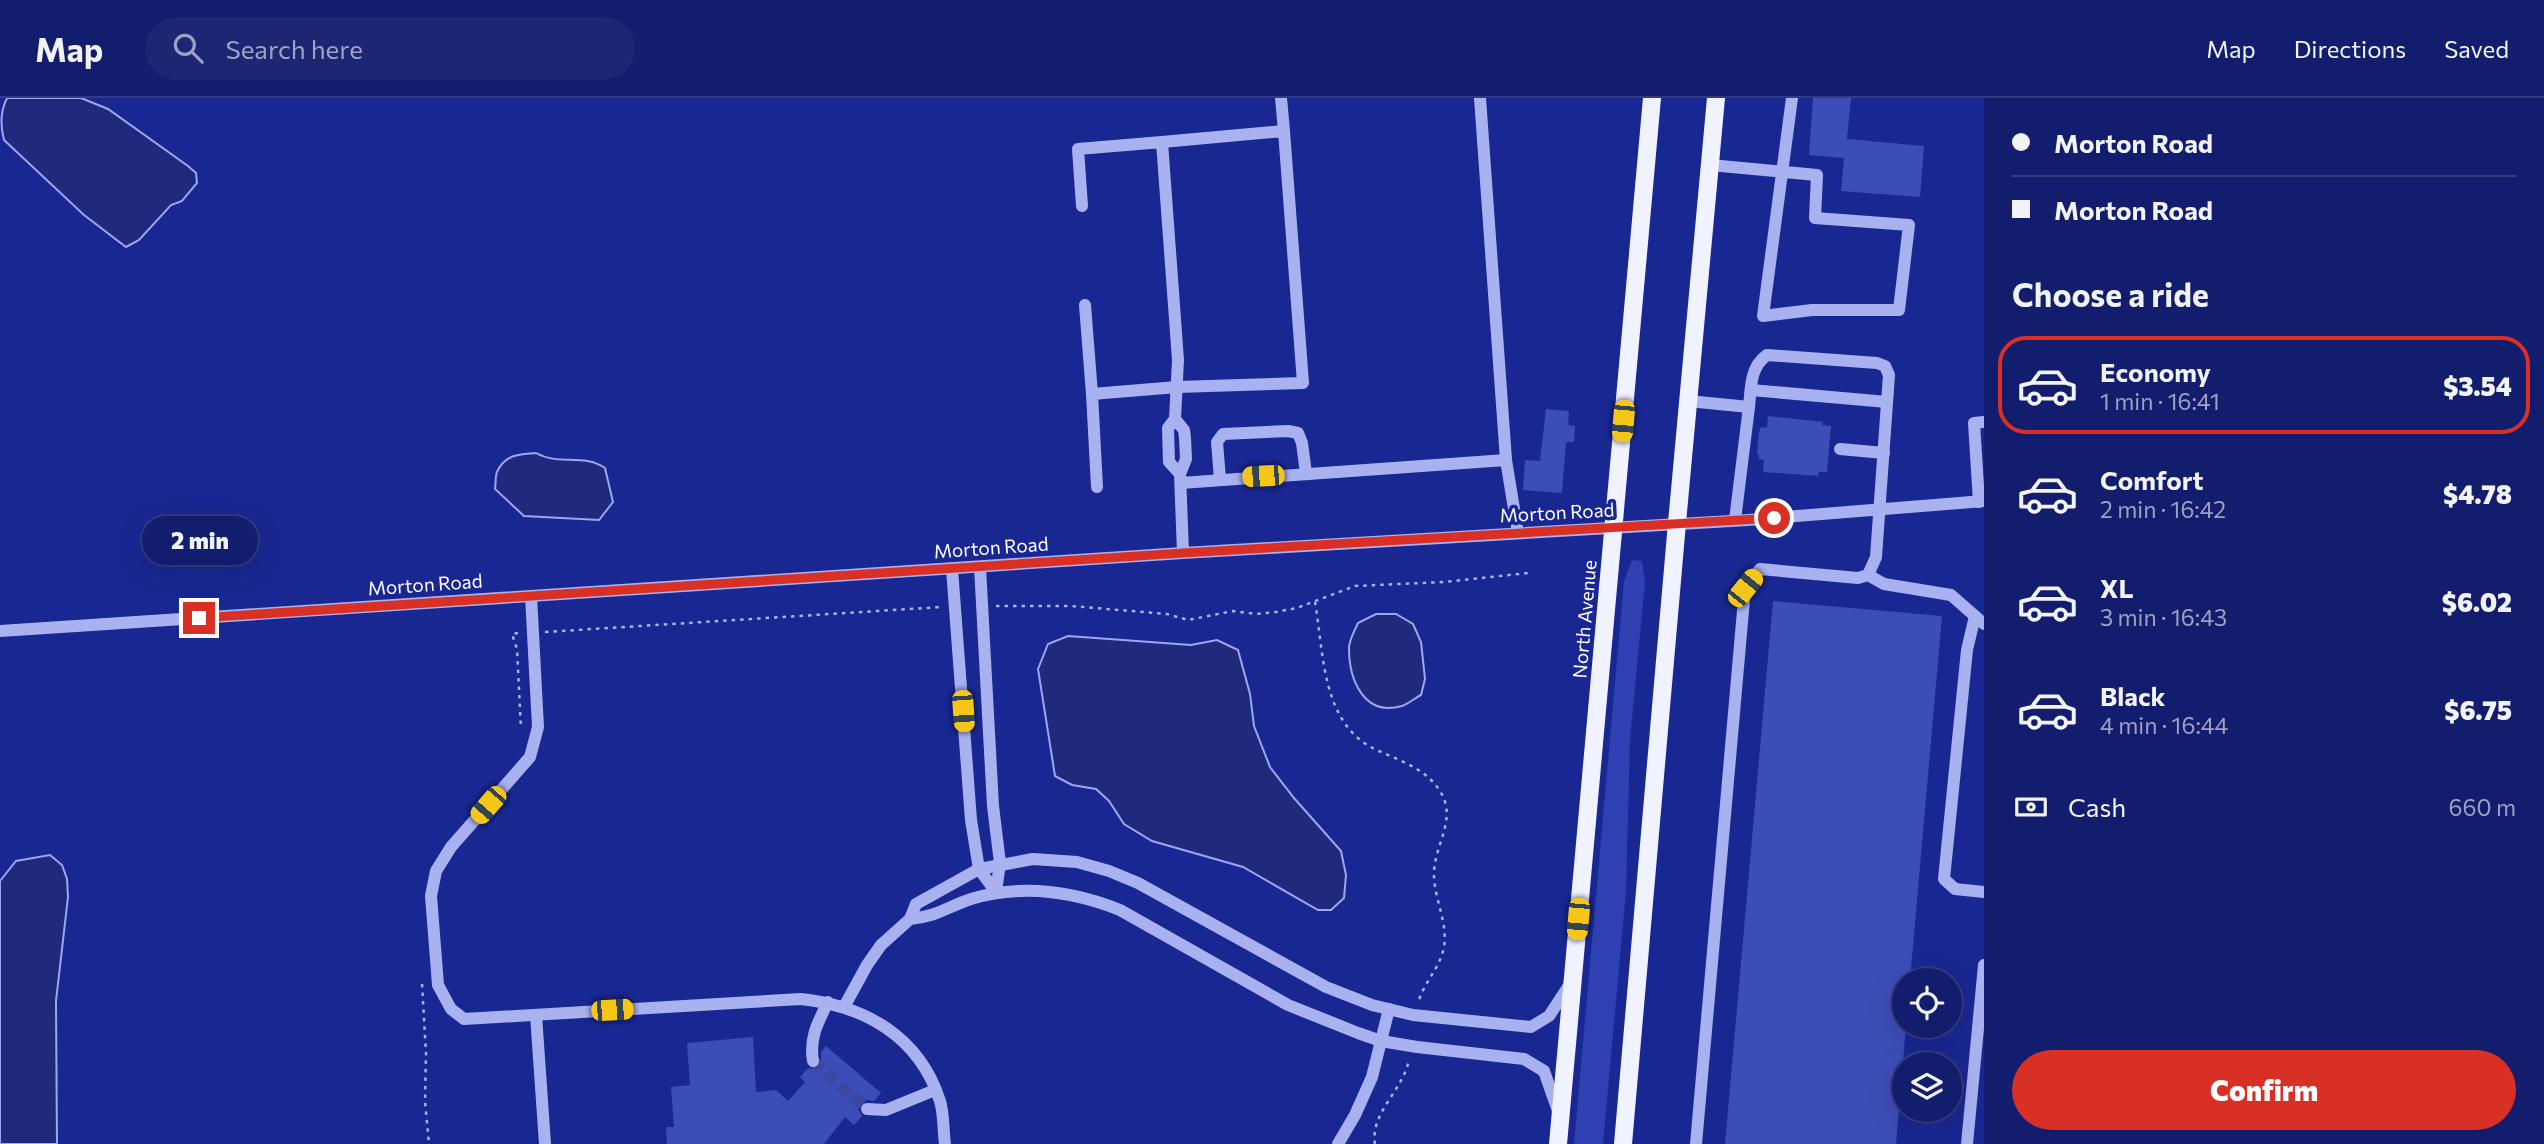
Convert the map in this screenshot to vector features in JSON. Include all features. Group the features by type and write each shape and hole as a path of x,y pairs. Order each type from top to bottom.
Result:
{"main road":[{"name":"North Avenue","path":"1558,1144 1652,98"},
{"path":"1623,1144 1716,98"}],"street":[{"path":"1092,394 1177,387 1303,383 1281,98"},
{"path":"1480,98 1506,460 1518,533"},
{"path":"1710,165 1783,172 1817,175 1815,218 1909,225 1899,310 1812,310 1763,316 1783,172 1792,98"},
{"path":"1082,206 1078,149 1284,131"},
{"path":"1162,142 1178,360 1175,419 1184,430 1185,459 1180,478 1183,553"},
{"path":"1085,306 1097,486"},
{"path":"1735,520 1751,390 1758,361 1767,355 1885,366 1889,375 1880,511 1875,557 1868,575"},
{"path":"1751,390 1887,402"},
{"path":"1688,401 1749,407"},
{"path":"1981,502 1974,423 1984,422"},
{"path":"1220,479 1217,442 1223,433 1298,433 1306,473"},
{"path":"1840,449 1884,453"},
{"path":"1180,478 1220,479 1506,460"},
{"name":"Morton Road","path":"0,631 1183,553 1880,511 1981,502"},
{"path":"979,567 993,806 1000,863 996,892"},
{"path":"952,569 971,820 979,869 996,892"},
{"path":"1696,1144 1745,588 1760,569 1858,578 1868,575 1884,584 1951,595 1980,620 1967,650 1944,879 1955,889 1984,892"},
{"path":"531,596 538,727 530,757 451,847 436,871 431,896 438,985 450,1009 464,1019 801,999 828,1002 882,1024 908,1045 925,1068 940,1102 945,1144"},
{"path":"844,1007 867,965 881,945 909,919 916,904 979,869 1033,859 1077,862 1138,883 1326,987 1389,1009 1416,1015 1531,1027 1549,1016 1572,980"},
{"path":"909,919 929,917 963,902 996,892 1051,892 1092,899 1120,910 1319,1019 1381,1041 1524,1059 1544,1071 1560,1116"},
{"path":"1967,1144 1984,965"},
{"path":"813,1061 810,1048 814,1029 828,1002"},
{"path":"1338,1144 1372,1077 1389,1009"},
{"path":"536,1014 545,1144"},
{"path":"867,1109 886,1110 935,1090"}],"path":[{"path":"982,607 1071,606 1167,614 1188,620 1233,611 1256,614 1276,612 1355,586 1444,582 1528,573"},
{"path":"1315,601 1327,678 1346,726 1364,744 1414,766 1437,785 1446,802 1447,820 1434,874 1444,927 1444,948 1437,968 1420,997 1416,1015"},
{"path":"521,731 517,649 512,634 955,607"},
{"path":"422,982 426,1053 425,1114 429,1144"},
{"path":"1375,1144 1375,1124 1405,1074 1411,1046"}],"shaded area":[{"path":"7,98 81,98 108,109 188,166 196,173 197,183 182,201 171,205 139,240 126,247 84,215 4,140 1,119"},
{"path":"536,453 553,459 588,461 605,468 613,502 599,520 524,516 495,489 497,472 504,462 519,455"},
{"path":"1632,560 1642,561 1645,582 1630,740 1626,891 1603,1144 1574,1144 1624,581"},
{"path":"1376,614 1396,614 1413,624 1421,642 1425,679 1421,695 1402,706 1389,708 1369,701 1361,693 1352,672 1349,648 1352,635 1358,623"},
{"path":"1068,636 1191,645 1217,640 1238,650 1250,694 1254,726 1270,767 1341,851 1346,875 1344,898 1331,910 1318,910 1243,867 1152,841 1124,824 1109,801 1096,789 1072,785 1055,776 1038,669 1048,644"},
{"path":"50,855 62,865 67,879 68,897 56,1001 57,1144 0,1144 0,881 16,861"}],"building":[{"path":"1813,98 1851,98 1847,139 1924,146 1920,197 1841,191 1844,158 1809,155"},
{"path":"1546,409 1569,411 1568,425 1575,426 1574,442 1566,442 1562,493 1523,490 1525,460 1540,461"},
{"path":"1768,416 1823,422 1822,425 1831,426 1827,472 1819,472 1818,476 1763,472 1764,460 1759,459 1757,454 1759,432 1761,427 1767,428"},
{"path":"1773,601 1942,616 1911,968 1892,968 1892,1038 1905,1038 1904,1052 1892,1052 1892,1122 1898,1122 1896,1144 1725,1144"},
{"path":"753,1037 756,1092 776,1090 788,1101 805,1082 800,1077 808,1068 815,1070 821,1065 821,1052 826,1046 881,1093 874,1101 867,1100 860,1104 858,1109 862,1116 854,1125 845,1117 824,1144 667,1144 666,1127 674,1127 671,1087 690,1085 687,1043"}],"tunnel":[{"path":"813,1061 867,1109"}],"route":[{"path":"199,618 1183,553 1774,518"}]}
